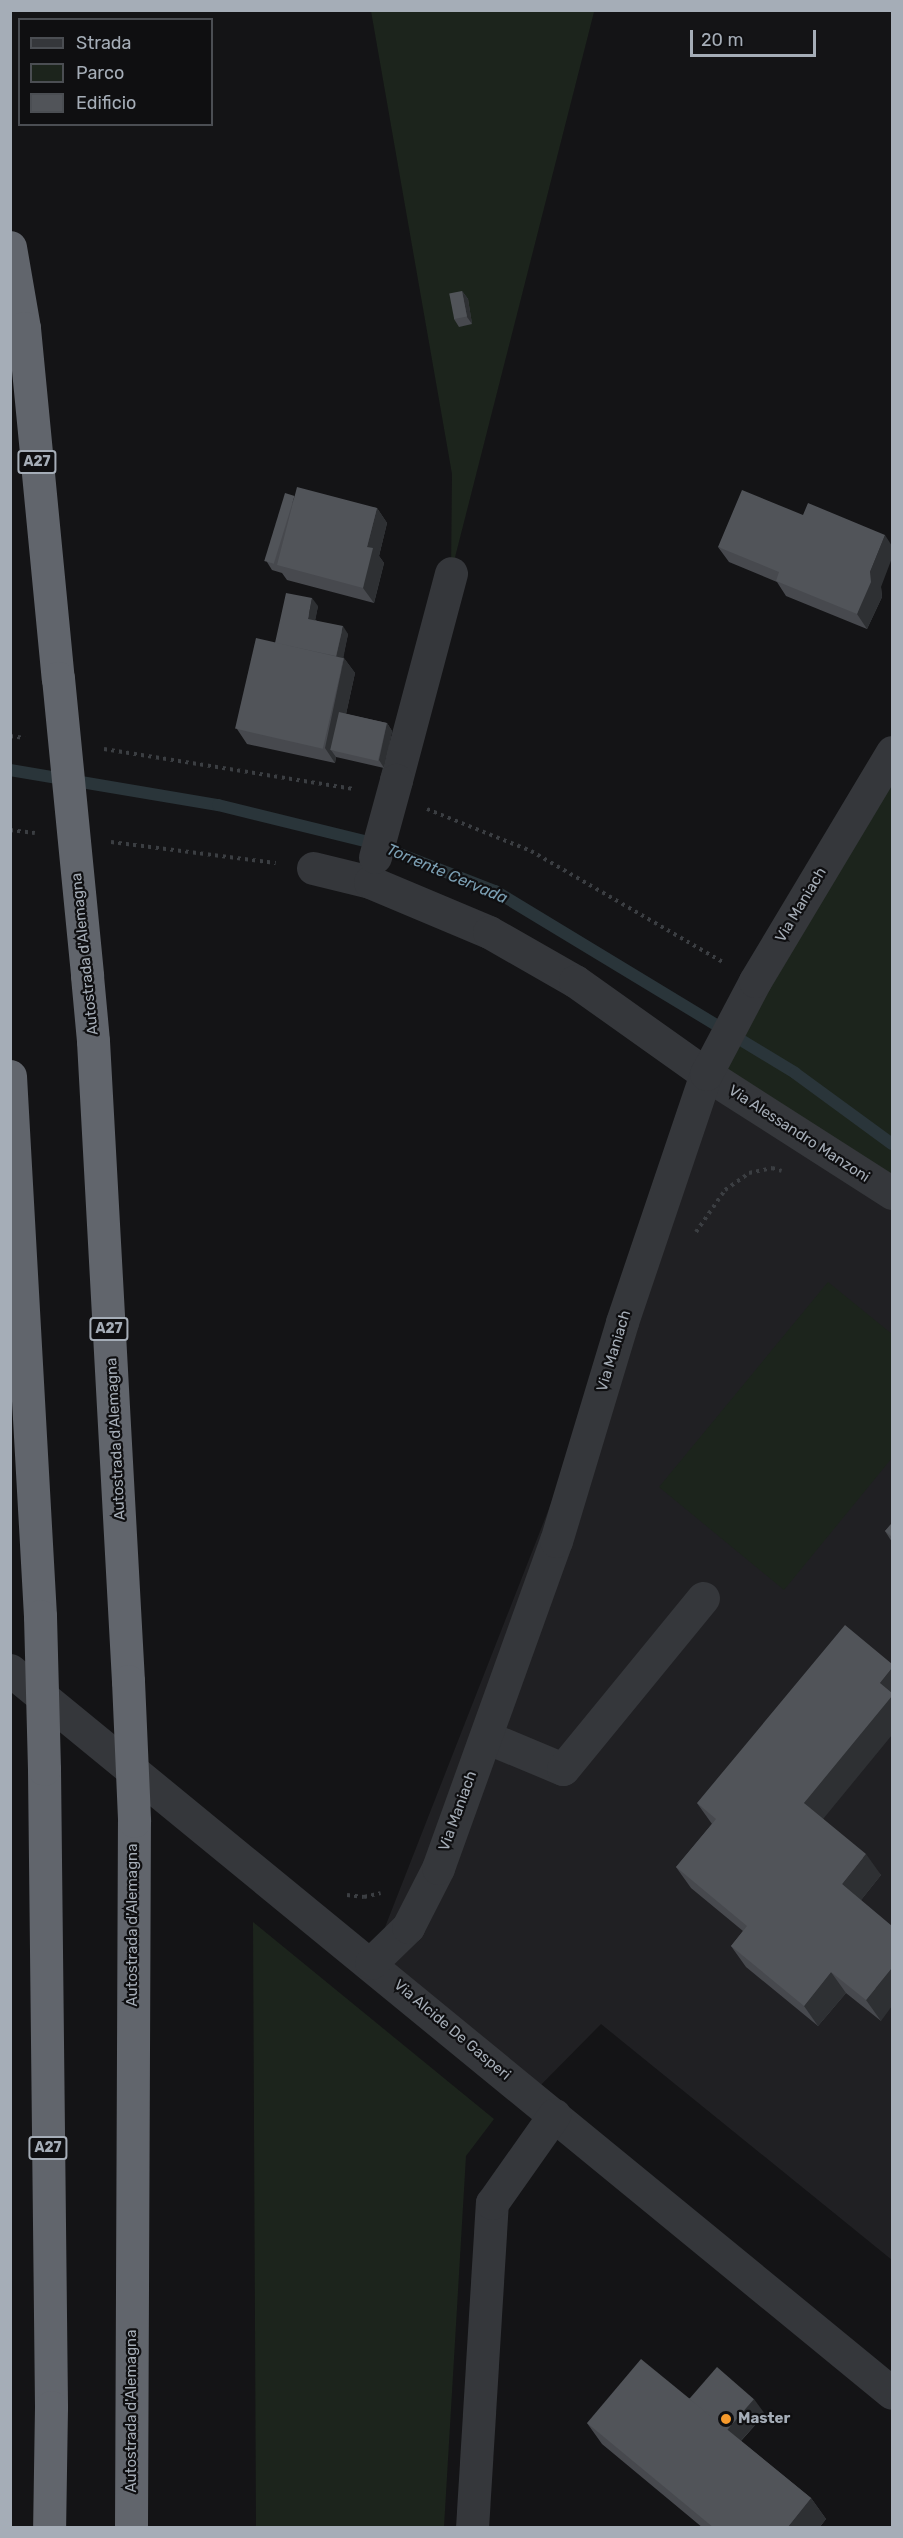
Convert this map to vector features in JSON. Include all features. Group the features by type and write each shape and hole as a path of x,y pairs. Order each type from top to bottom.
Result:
{"highway":[{"name":"Autostrada d'Alemagna","path":"10,247 24,328 93,1041 128,1681 134,1821 131,2528"},
{"name":"A27","path":"10,1076 40,1616 44,1769 51,2407 49,2528"}],"street":[{"path":"372,869 451,573"},
{"name":"Via Maniach","path":"371,1963 408,1927 438,1868 556,1541 622,1322 712,1063 747,997 892,752"},
{"name":"Via Alessandro Manzoni","path":"313,868 372,869 489,932 712,1063 892,1193"},
{"path":"486,1737 563,1769 703,1598"},
{"name":"Via Alcide De Gasperi","path":"10,1670 371,1963 892,2394"},
{"path":"472,2528 492,2203 554,2115"}],"path":[{"path":"10,830 45,834"},
{"path":"102,841 313,868"},
{"path":"694,1236 724,1190 749,1173 772,1168 793,1174"}],"shaded area":[{"path":"706,1074 892,1193 892,2260 601,2024 531,2095 371,1963 622,1322"}],"green space":[{"path":"591,10 594,12 451,573 452,474 371,11"},
{"path":"892,752 892,1193 706,1074"},
{"path":"828,1282 892,1334 892,1458 784,1590 659,1487"},
{"path":"253,1922 494,2119 466,2156 444,2527 256,2527"}],"building":[{"path":"462,291 467,317 454,319 449,293"},
{"path":"297,487 377,508 367,547 373,548 363,588 277,565"},
{"path":"742,490 803,515 808,503 885,535 870,572 871,582 857,614 776,581 779,572 718,547"},
{"path":"285,493 295,496 274,564 264,561"},
{"path":"286,593 312,598 308,619 343,626 336,656 275,643"},
{"path":"256,638 344,658 323,749 235,729"},
{"path":"339,712 387,723 378,761 330,750"},
{"path":"892,1523 892,1537 885,1531"},
{"path":"845,1625 892,1664 892,1668 880,1683 892,1693 892,1696 804,1803 866,1854 842,1884 892,1926 892,1968 866,2000 831,1972 804,2006 731,1946 747,1926 676,1867 716,1819 697,1803"},
{"path":"641,2359 811,2498 787,2528 714,2528 587,2423"},
{"path":"717,2367 754,2399 726,2431 689,2399"}],"waterway":[{"name":"Torrente Cervada","path":"10,770 218,805 369,842 495,891 795,1073 892,1144"}],"place":[{"name":"Master","path":"726,2419"}]}
